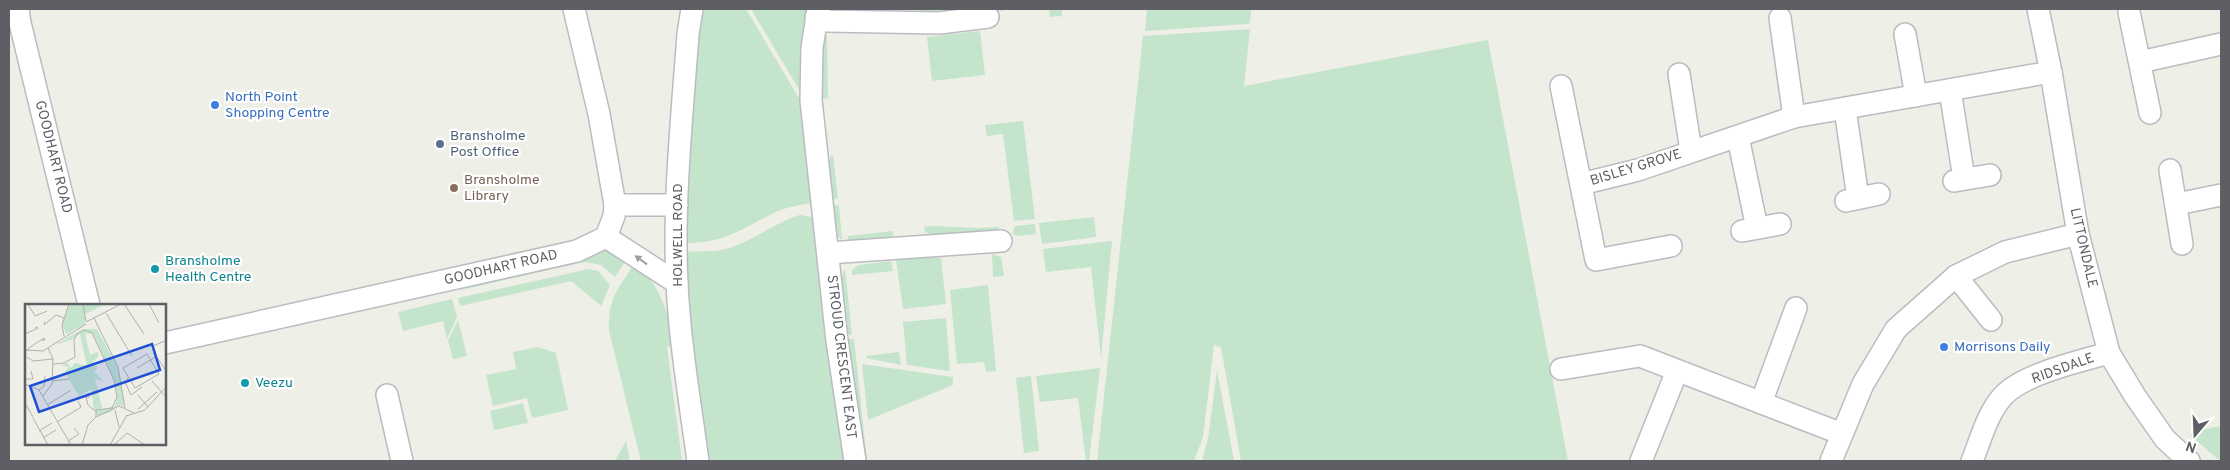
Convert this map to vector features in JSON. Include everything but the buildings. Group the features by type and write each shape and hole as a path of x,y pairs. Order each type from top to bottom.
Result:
{"street":[{"name":"GOODHART ROAD","path":"18,9 89,304"},
{"path":"574,9 599,114 615,205 614,216 606,237 677,282"},
{"name":"HOLWELL ROAD","path":"692,9 688,34 677,205 677,282 681,345 698,461"},
{"name":"LITTONDALE","path":"2038,9 2051,72 2078,234 2108,353 2165,439 2189,461"},
{"path":"2129,12 2150,113"},
{"name":"STROUD CRESCENT EAST","path":"855,461 837,341 811,100 812,48 817,13 828,21 939,24 988,17"},
{"path":"1780,16 1794,117"},
{"path":"1903,34 1916,96"},
{"path":"2140,62 2221,44"},
{"name":"BISLEY GROVE","path":"1581,184 1613,178 1794,117 2051,72"},
{"name":"BISLEY GROVE","path":"1681,73 1691,151"},
{"name":"BISLEY GROVE","path":"1561,86 1596,260 1671,246"},
{"path":"1950,90 1959,180 1990,174"},
{"path":"1844,109 1852,199 1879,194"},
{"path":"1738,137 1750,229 1780,224"},
{"path":"2170,170 2182,244"},
{"path":"2177,204 2221,195"},
{"path":"615,205 677,205"},
{"path":"1832,461 1863,384 1896,329 1956,276 2005,252 2078,234"},
{"name":"GOODHART ROAD","path":"166,343 577,251 606,237"},
{"path":"828,253 1001,241"},
{"path":"1956,276 1991,320"},
{"path":"1761,403 1796,308"},
{"name":"RIDSDALE","path":"1972,461 1988,418 2004,395 2041,374 2108,353"},
{"path":"1561,369 1640,356 1842,434"},
{"path":"1641,461 1677,371"},
{"path":"387,395 402,461"}],"green space":[{"path":"701,9 746,9 803,105 813,203 782,210 731,235 711,241 685,243 687,163"},
{"path":"751,9 810,9 803,96"},
{"path":"916,9 1010,9 975,15 935,16"},
{"path":"1049,9 1062,9 1062,16 1050,17"},
{"path":"1147,9 1251,9 1250,23 1247,24 1145,31"},
{"path":"1250,29 1244,86 1488,40 1568,461 1241,461 1221,347 1214,345 1203,437 1194,461 1097,461 1143,36"},
{"path":"980,31 985,75 932,81 927,37"},
{"path":"827,35 828,98 818,99 822,41"},
{"path":"1023,121 1035,219 1014,221 1003,134 987,136 985,125"},
{"path":"833,155 838,198 833,200 830,199 826,173 831,156"},
{"path":"836,205 839,206 842,240 836,235 831,208"},
{"path":"800,215 812,217 816,221 844,461 706,461 690,324 686,252 717,251 741,244 780,223"},
{"path":"1094,217 1096,237 1042,244 1039,223"},
{"path":"1035,224 1036,234 1017,236 1012,234 1015,226"},
{"path":"924,227 999,227 999,232 936,237 925,232"},
{"path":"893,231 893,236 886,238 881,243 848,243 848,236"},
{"path":"1112,241 1101,358 1091,267 1046,272 1043,249"},
{"path":"610,247 628,257 615,277 601,265 584,262 461,290 460,286 590,256"},
{"path":"992,254 1001,257 1004,276 993,277"},
{"path":"923,257 941,258 946,304 903,309 896,260"},
{"path":"636,261 657,290 670,322 674,346 667,347 682,461 641,461 609,331 610,309 613,300"},
{"path":"891,261 893,271 852,275 852,270 859,265"},
{"path":"845,268 852,335 844,334 841,279"},
{"path":"589,269 598,271 610,285 601,306 571,281 460,306 458,298"},
{"path":"988,285 996,371 986,372 984,362 957,364 950,290"},
{"path":"452,299 457,317 447,339 443,321 403,331 398,312"},
{"path":"946,318 950,371 907,365 903,322"},
{"path":"458,320 467,356 453,359 448,341"},
{"path":"854,339 867,461 859,461 845,340"},
{"path":"538,347 556,353 568,410 532,418 527,398 493,406 486,375 516,369 513,352"},
{"path":"899,352 901,365 866,358 866,356"},
{"path":"862,364 953,377 953,385 868,420"},
{"path":"1100,368 1089,461 1086,461 1078,398 1040,402 1036,376"},
{"path":"1217,370 1234,461 1202,461 1208,439"},
{"path":"1031,376 1039,451 1024,453 1016,378"},
{"path":"523,403 528,423 494,430 490,411"},
{"path":"2221,426 2220,461 2190,435 2196,431"},
{"path":"626,441 630,461 615,461"}],"place":[{"name":"North Point Shopping Centre","path":"215,105"},
{"name":"Bransholme Post Office","path":"440,144"},
{"name":"Bransholme Library","path":"454,188"},
{"name":"Bransholme Health Centre","path":"155,269"},
{"name":"Morrisons Daily","path":"1944,347"},
{"name":"Veezu","path":"245,383"}]}
